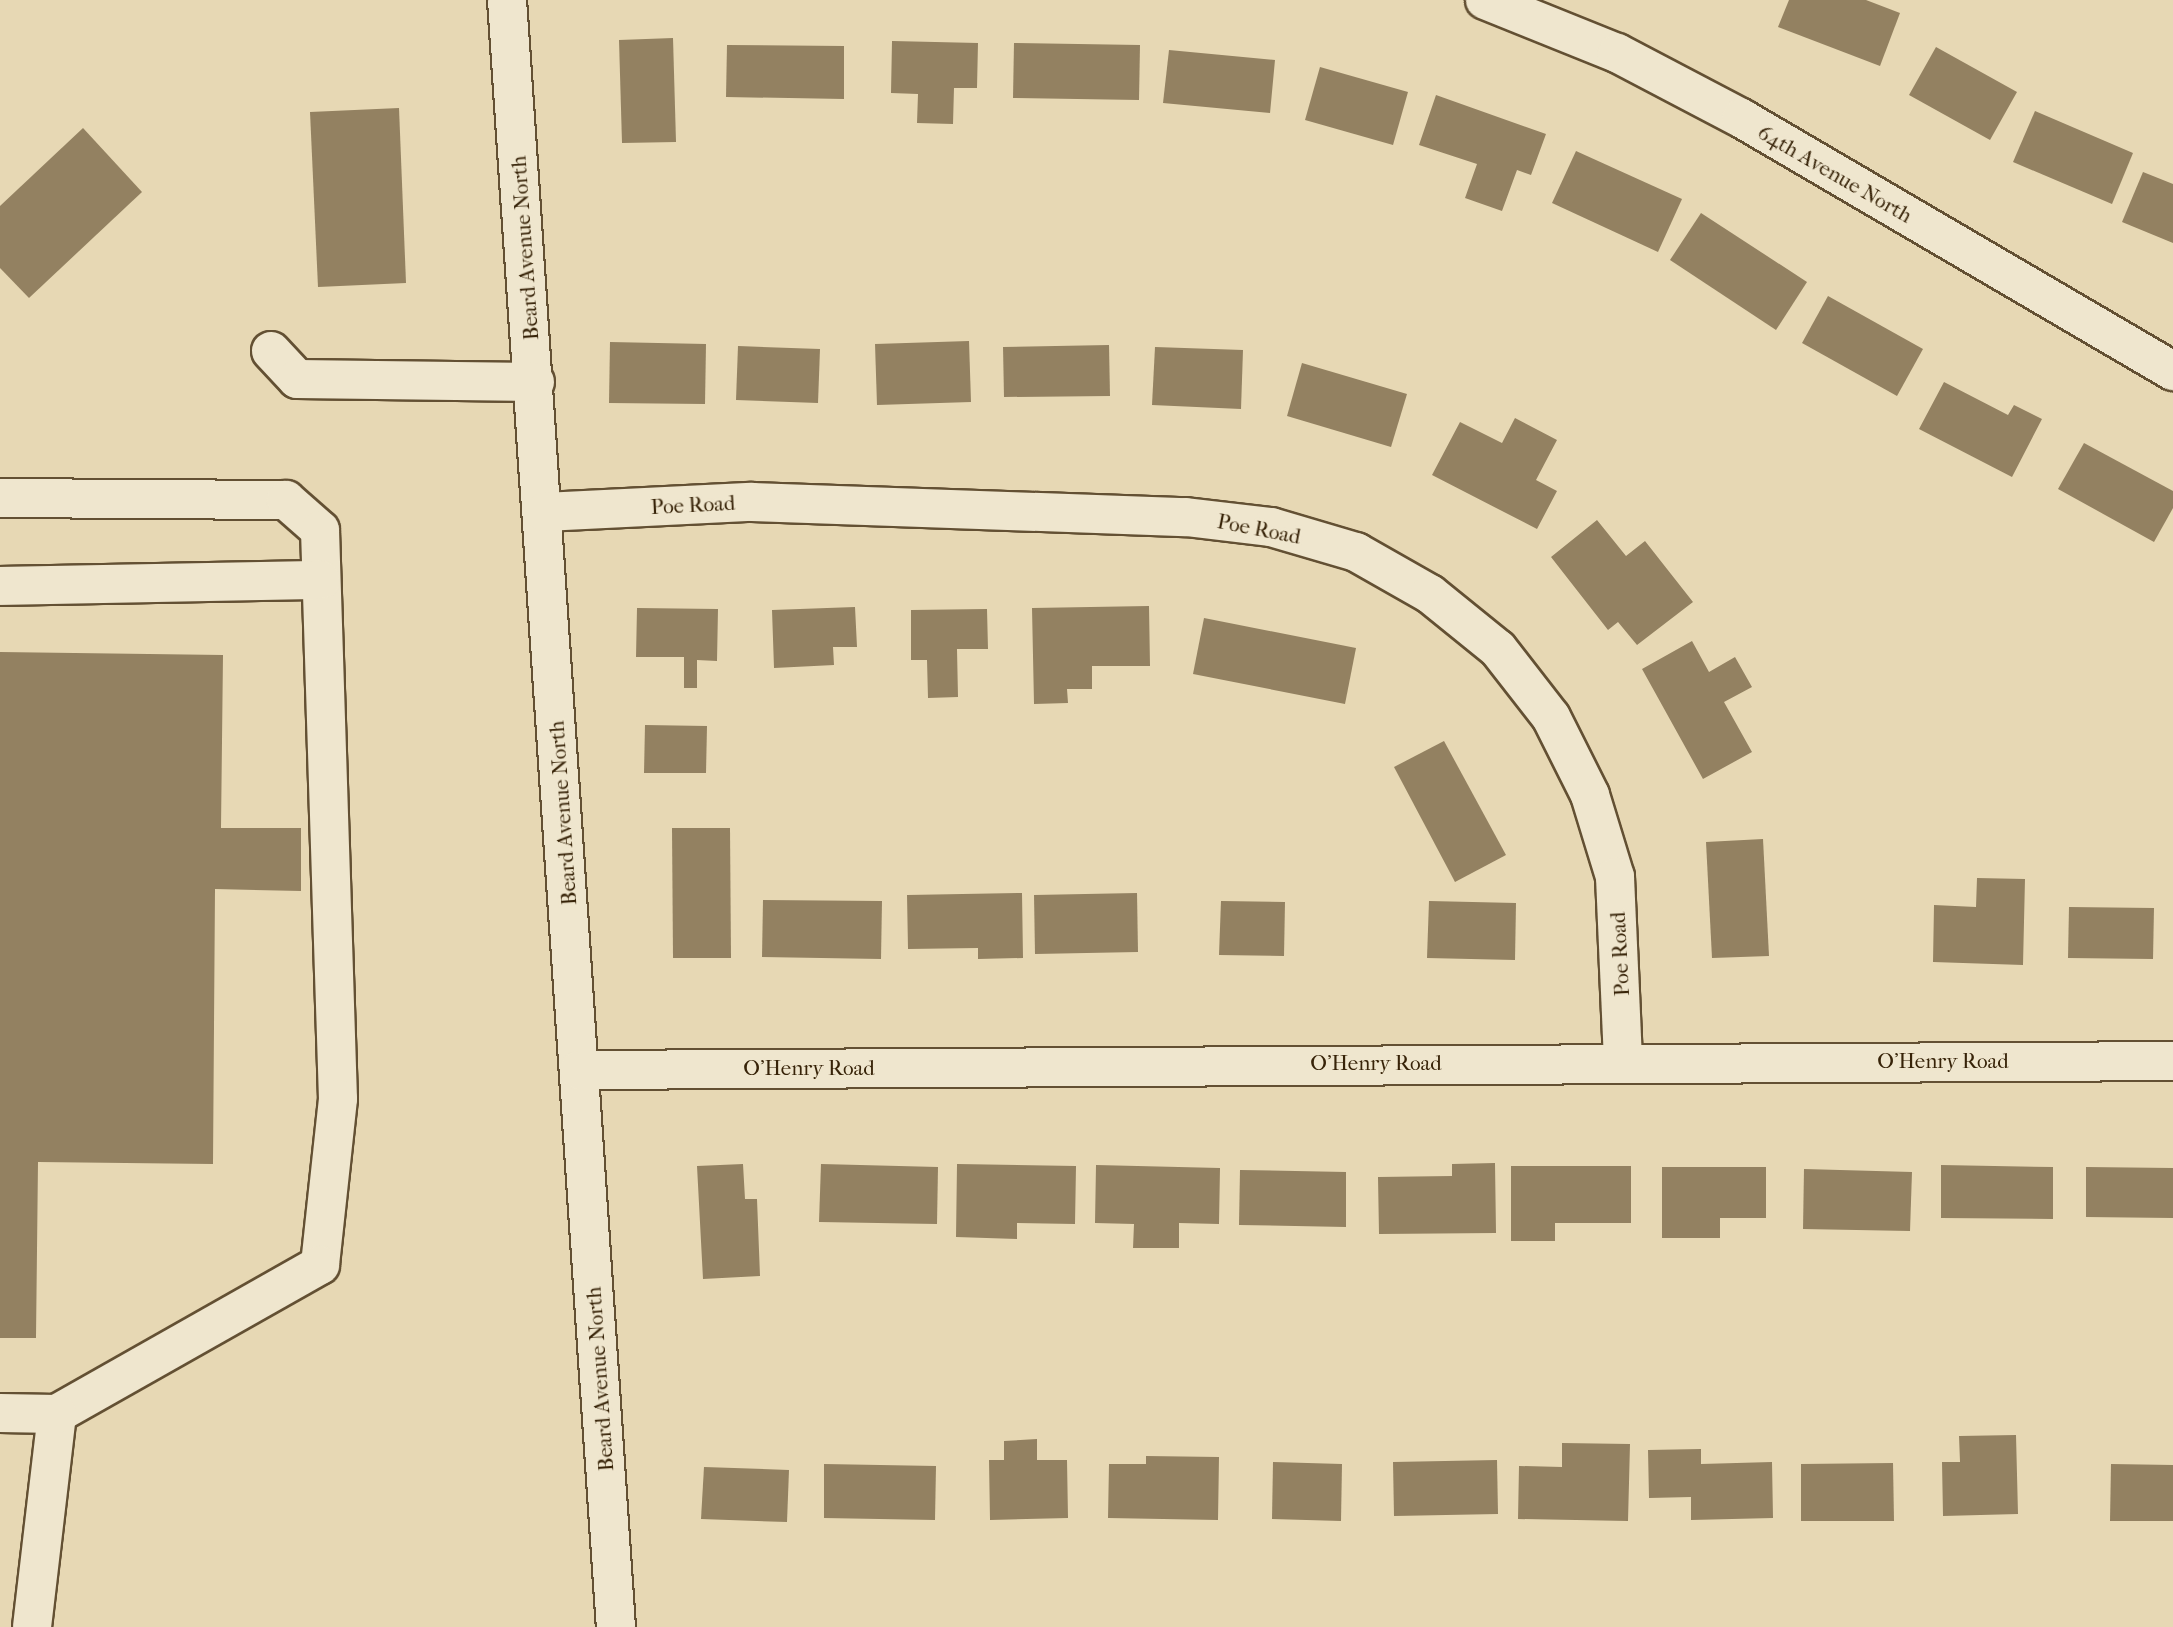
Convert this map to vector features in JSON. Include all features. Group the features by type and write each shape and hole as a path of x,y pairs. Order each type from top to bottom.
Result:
{"street":[{"name":"Beard Avenue North","path":"507,0 544,512 616,1627"},
{"name":"64th Avenue North","path":"1485,0 1617,53 1741,118 2173,371"},
{"path":"271,351 297,379 535,382"},
{"path":"0,498 286,500 320,530 338,1100 320,1265 57,1415 0,1413"},
{"name":"Poe Road","path":"544,512 752,502 1186,517 1271,527 1356,552 1430,594 1498,649 1551,717 1590,795 1615,877 1623,1061"},
{"path":"0,586 321,580"},
{"name":"O'Henry Road","path":"579,1070 1623,1061 2173,1061"},
{"path":"32,1627 57,1415"}],"building":[{"path":"1789,0 1866,0 1900,13 1880,66 1778,27"},
{"path":"673,38 676,142 622,143 619,40"},
{"path":"892,41 978,43 977,88 954,88 953,124 917,123 918,94 891,93"},
{"path":"1014,43 1140,45 1139,100 1013,98"},
{"path":"727,45 844,46 844,99 726,97"},
{"path":"1936,47 2017,92 1990,140 1909,95"},
{"path":"1169,50 1275,60 1270,113 1163,103"},
{"path":"1320,67 1408,92 1393,145 1305,120"},
{"path":"1436,95 1546,134 1531,175 1517,170 1502,211 1465,198 1477,164 1419,145"},
{"path":"399,108 406,283 318,287 310,112"},
{"path":"2035,111 2133,153 2112,204 2013,162"},
{"path":"83,128 142,192 29,298 0,268 0,206"},
{"path":"1576,151 1682,199 1658,252 1552,203"},
{"path":"2143,172 2173,184 2173,243 2122,222"},
{"path":"1701,213 1807,282 1776,330 1670,260"},
{"path":"1828,296 1923,349 1897,396 1802,343"},
{"path":"969,341 971,402 877,405 875,344"},
{"path":"610,342 706,344 705,404 609,403"},
{"path":"1109,345 1110,396 1004,397 1003,347"},
{"path":"738,346 820,349 818,403 736,400"},
{"path":"1155,347 1243,350 1241,409 1152,405"},
{"path":"1302,363 1407,394 1391,447 1287,416"},
{"path":"1944,382 2008,415 2014,405 2042,419 2012,477 1919,429"},
{"path":"1515,418 1557,440 1536,480 1557,491 1537,529 1432,475 1460,422 1502,443"},
{"path":"2084,443 2173,491 2173,508 2154,542 2058,489"},
{"path":"1597,520 1626,556 1645,541 1693,602 1637,645 1618,622 1608,630 1551,557"},
{"path":"1149,606 1150,666 1092,666 1092,689 1067,689 1068,703 1034,704 1032,608"},
{"path":"855,607 857,647 833,647 834,665 774,668 772,610"},
{"path":"637,608 718,609 717,661 697,660 697,688 684,688 684,657 636,657"},
{"path":"987,609 988,649 957,649 958,697 928,698 927,660 911,660 911,610"},
{"path":"1204,618 1356,648 1345,704 1193,674"},
{"path":"1692,641 1709,672 1735,657 1752,687 1724,702 1752,752 1703,779 1642,669"},
{"path":"0,652 223,655 221,828 301,828 301,891 215,889 213,1164 38,1162 36,1338 0,1338"},
{"path":"645,725 707,726 706,773 644,773"},
{"path":"1444,741 1506,855 1455,882 1394,767"},
{"path":"672,828 730,828 731,958 673,958"},
{"path":"1763,839 1769,956 1712,958 1706,842"},
{"path":"1977,878 2025,879 2023,965 1933,962 1934,905 1976,907"},
{"path":"1022,893 1023,958 978,959 978,948 908,949 907,895"},
{"path":"1137,893 1138,952 1035,954 1034,895"},
{"path":"763,900 882,901 881,959 762,957"},
{"path":"1221,901 1285,902 1284,956 1219,955"},
{"path":"1429,901 1516,903 1515,960 1427,958"},
{"path":"2069,907 2154,908 2153,959 2068,958"},
{"path":"1495,1163 1496,1233 1379,1234 1378,1177 1452,1176 1452,1164"},
{"path":"743,1164 745,1199 757,1199 760,1276 703,1279 697,1166"},
{"path":"821,1164 938,1167 937,1224 819,1222"},
{"path":"957,1164 1076,1166 1075,1224 1017,1223 1017,1239 956,1237"},
{"path":"1096,1165 1220,1168 1219,1224 1179,1223 1179,1248 1133,1248 1134,1224 1095,1223"},
{"path":"1941,1165 2053,1167 2053,1219 1941,1218"},
{"path":"1511,1166 1631,1166 1631,1223 1555,1223 1555,1241 1511,1241"},
{"path":"1662,1167 1766,1167 1766,1218 1720,1218 1720,1238 1662,1238"},
{"path":"2086,1167 2173,1168 2173,1218 2086,1217"},
{"path":"1804,1169 1912,1172 1910,1231 1803,1229"},
{"path":"1240,1170 1346,1172 1346,1227 1239,1225"},
{"path":"2016,1435 2018,1514 1943,1516 1942,1462 1960,1462 1959,1436"},
{"path":"1037,1439 1037,1460 1067,1460 1068,1518 990,1520 989,1460 1004,1460 1004,1441"},
{"path":"1562,1443 1630,1444 1628,1521 1518,1519 1519,1466 1562,1467"},
{"path":"1701,1449 1701,1464 1772,1462 1773,1518 1691,1520 1691,1497 1649,1498 1648,1450"},
{"path":"1146,1456 1219,1457 1218,1520 1108,1518 1109,1464 1146,1464"},
{"path":"1497,1460 1498,1514 1394,1516 1393,1462"},
{"path":"1273,1462 1342,1464 1341,1521 1272,1519"},
{"path":"1893,1463 1894,1521 1801,1521 1801,1464"},
{"path":"824,1464 936,1466 935,1520 824,1518"},
{"path":"2111,1464 2173,1465 2173,1521 2110,1521"},
{"path":"704,1467 789,1470 787,1522 701,1519"}]}
